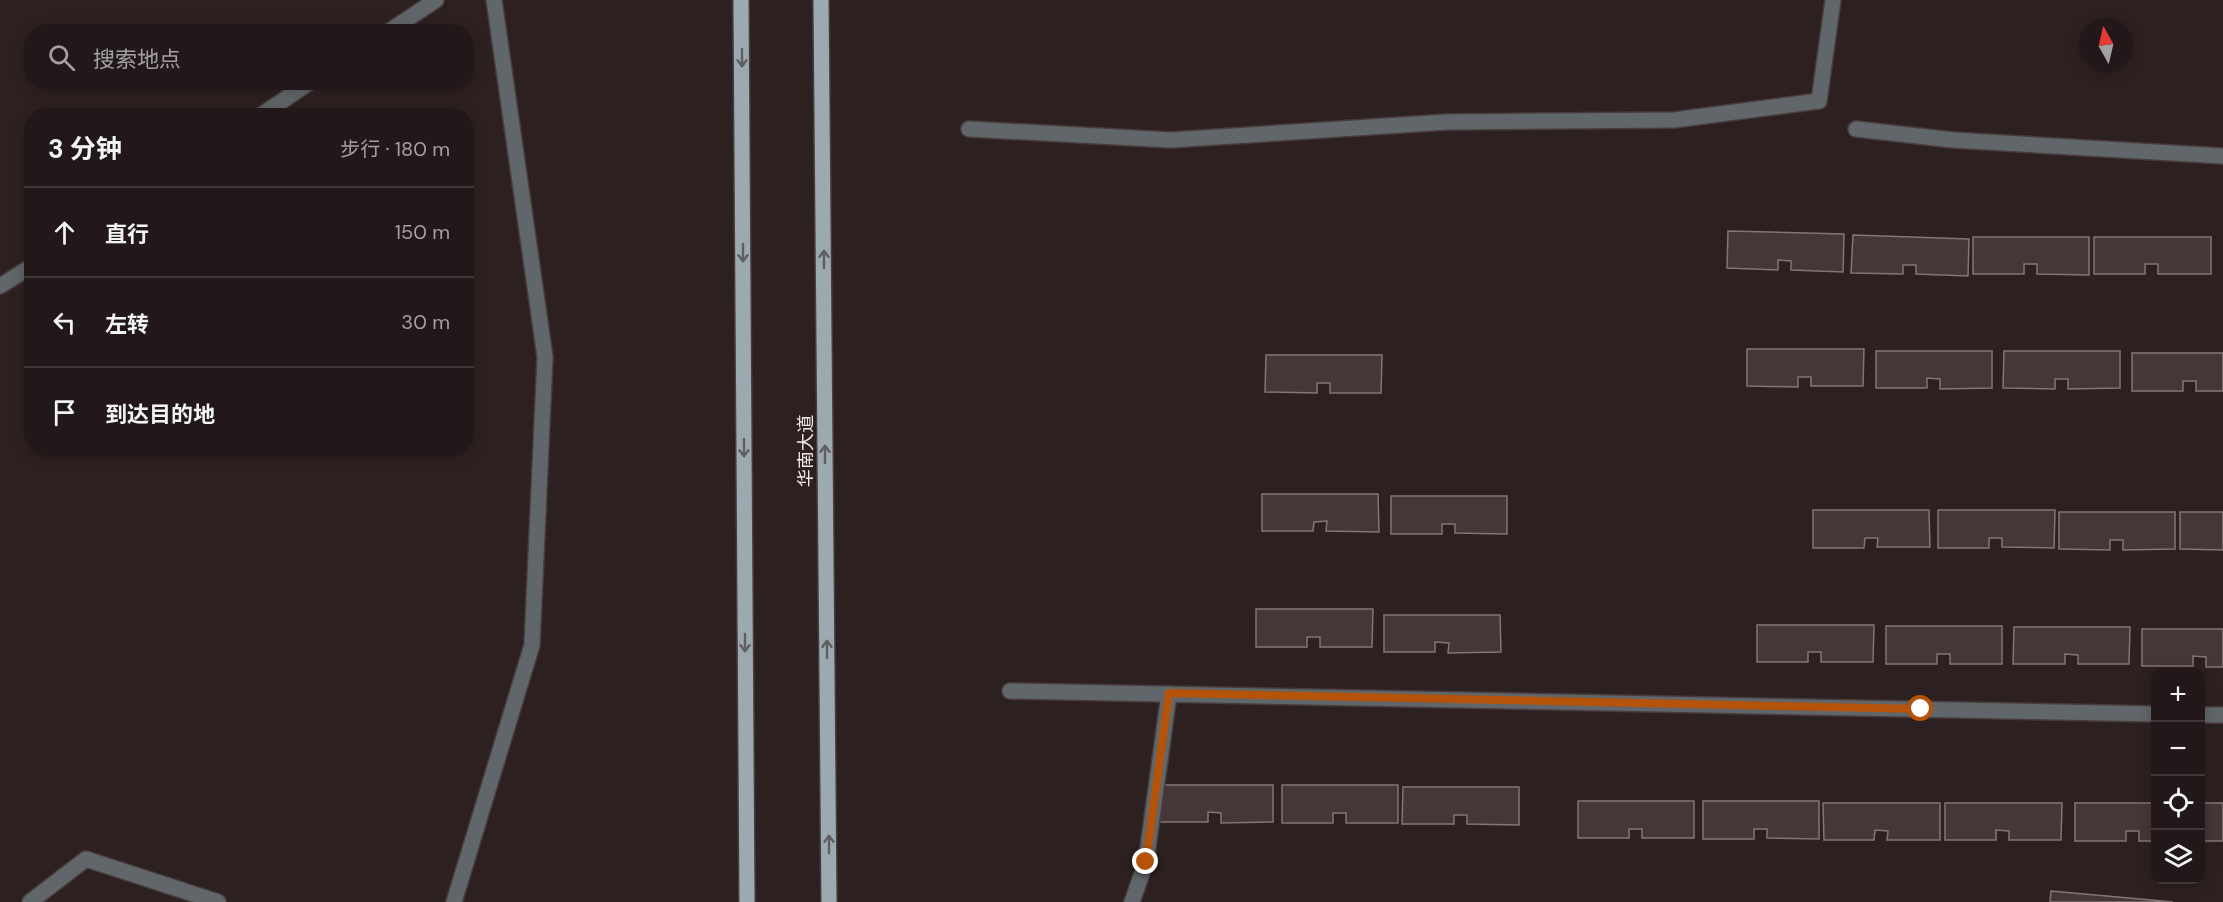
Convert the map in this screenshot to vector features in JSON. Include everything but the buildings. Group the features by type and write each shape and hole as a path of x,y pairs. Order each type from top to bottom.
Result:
{"main road":[{"path":"741,0 747,902"},
{"name":"华南大道","path":"821,0 829,902"}],"street":[{"path":"400,24 436,0"},
{"path":"454,902 532,645 545,368 494,0"},
{"path":"969,129 1171,140 1447,122 1674,120 1819,101 1833,0"},
{"path":"272,108 298,90"},
{"path":"1856,129 1953,140 2223,156"},
{"path":"0,286 24,271"},
{"path":"1010,691 2151,714"},
{"path":"1132,902 1146,862 1169,693"},
{"path":"2205,715 2223,715"},
{"path":"30,902 86,859 218,902"}],"route":[{"path":"1146,862 1169,693 1921,709"}]}
